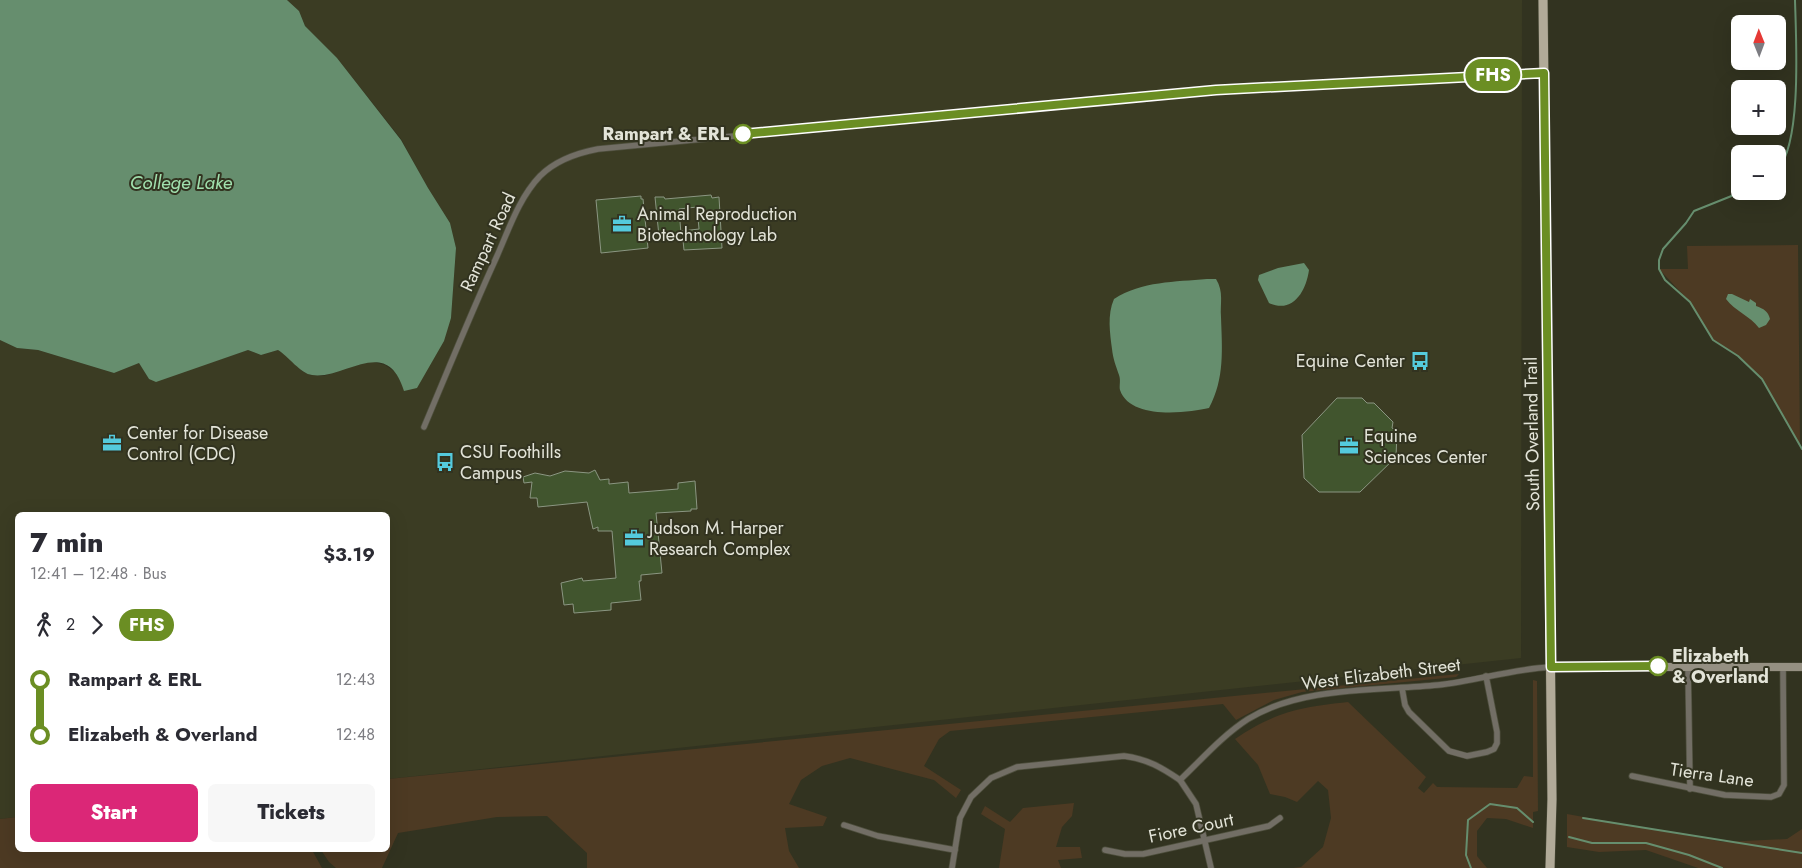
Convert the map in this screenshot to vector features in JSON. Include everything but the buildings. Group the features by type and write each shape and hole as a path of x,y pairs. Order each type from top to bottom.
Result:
{"main road":[{"name":"South Overland Trail","path":"1543,0 1551,667 1552,817 1550,868"},
{"name":"West Elizabeth Street","path":"1551,667 1802,667"}],"street":[{"name":"Rampart Road","path":"424,428 480,292 519,207 540,176 552,166 578,153 598,149 1182,92 1544,73"},
{"path":"1688,666 1690,789"},
{"name":"West Elizabeth Street","path":"1180,780 1228,734 1248,719 1286,702 1313,696 1449,684 1486,676 1551,667"},
{"name":"Tierra Lane","path":"1632,776 1725,795 1771,797 1779,794 1783,789 1783,667"},
{"path":"1402,688 1405,705 1409,712 1450,750 1467,756 1494,749 1497,743 1497,732 1486,676"},
{"path":"952,868 960,818 971,797 991,778 1017,767 1124,756 1140,758 1158,764 1180,780 1196,804 1211,868"},
{"name":"Fiore Court","path":"1105,850 1125,854 1143,854 1205,842 1269,826 1280,818"},
{"path":"844,825 878,836 955,850"}],"shaded area":[{"path":"287,0 1522,0 1521,658 390,779 390,512 15,512 15,817 0,819 0,340 17,348 38,350 114,373 139,363 149,379 200,366 248,350 261,355 278,350 302,371 310,375 324,376 370,361 385,365 395,372 402,381 417,388 451,318 456,248 450,223 401,139 337,58 305,26 299,11"},
{"path":"1798,245 1800,445 1762,379 1739,356 1713,340 1690,302 1659,269 1688,269 1687,246"},
{"path":"1459,674 1456,677 1302,692 1274,700 1236,720 1223,704 950,731 939,739 924,766 961,790 956,798 934,780 850,758 822,766 801,780 789,804 827,817 823,826 785,828 789,851 799,868 587,868 587,853 547,816 497,817 398,833 390,850 390,779"},
{"path":"1533,680 1537,681 1538,811 1533,812 1533,828 1506,819 1487,818 1477,831 1477,856 1487,868 1293,868 1301,867 1323,847 1331,818 1328,790 1318,781 1297,802 1270,794 1258,765 1235,739 1249,730 1288,712 1348,702 1426,777 1418,788 1424,793 1433,783 1437,787 1517,788 1524,776 1533,777"},
{"path":"1074,803 1072,816 1062,827 1056,847 1080,847 1082,858 1058,860 1061,868 999,868 1005,829 981,814 985,806 1010,822 1023,808"},
{"path":"1567,814 1724,842 1787,839 1802,829 1802,868 1698,868 1646,850 1599,852 1567,847"},
{"path":"15,817 15,852 313,852 322,868 0,868 0,819"},
{"path":"322,852 389,852 382,868 336,868"}],"water":[{"name":"College Lake","path":"0,0 287,0 299,11 305,26 337,58 401,140 450,223 456,248 451,318 444,341 417,388 404,391 397,374 387,365 376,362 364,363 325,375 308,374 278,350 261,355 248,350 156,382 149,379 139,363 114,373 38,350 17,348 0,340"},
{"path":"1304,263 1309,270 1305,286 1297,298 1285,305 1277,306 1269,303 1258,280 1259,275 1278,268"},
{"path":"1216,279 1220,288 1222,340 1218,386 1209,408 1187,412 1160,412 1135,406 1126,400 1120,390 1120,377 1113,356 1110,337 1110,311 1114,299 1125,293 1147,286"},
{"path":"1728,294 1749,302 1750,299 1756,303 1756,306 1765,311 1769,316 1770,319 1766,325 1759,328 1726,299"}],"waterway":[{"path":"1786,156 1791,137 1796,89 1795,0"},
{"path":"1731,196 1694,211 1663,249 1659,260 1659,269 1665,280 1690,302 1713,340 1738,356 1762,379 1802,449"},
{"path":"1471,868 1466,855 1468,820 1490,804 1517,808 1533,822"},
{"path":"1583,818 1802,853"},
{"path":"1569,837 1592,843 1646,843 1689,855 1722,868"}],"bus line":[{"name":"FHS","path":"743,134 1216,90 1544,73 1551,667 1658,666"}],"place":[{"name":"Rampart & ERL","path":"743,134"},
{"name":"Animal Reproduction Biotechnology Lab","path":"622,224"},
{"name":"Equine Center","path":"1420,361"},
{"name":"Center for Disease Control (CDC)","path":"112,443"},
{"name":"Equine Sciences Center","path":"1349,446"},
{"name":"CSU Foothills Campus","path":"445,462"},
{"name":"Judson M. Harper Research Complex","path":"634,538"},
{"name":"Elizabeth & Overland","path":"1658,666"}]}
